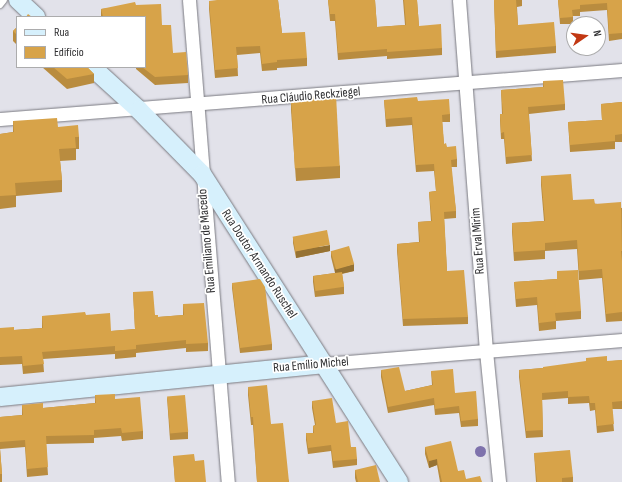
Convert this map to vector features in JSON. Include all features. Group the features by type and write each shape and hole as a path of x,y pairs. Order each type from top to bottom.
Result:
{"main road":[{"path":"18,0 35,16"},
{"name":"Rua Doutor Armando Ruschel","path":"93,68 139,110 202,174 399,482"},
{"name":"Rua Emílio Michel","path":"0,397 323,364"}],"street":[{"name":"Rua Emiliano de Macedo","path":"188,0 228,482"},
{"name":"Rua Erval Mirim","path":"459,0 467,83 486,351 500,482"},
{"name":"Rua Cláudio Reckziegel","path":"0,119 139,110 622,70"},
{"name":"Rua Emílio Michel","path":"323,364 622,340"}],"lane":[{"path":"0,5 4,0"}],"building":[{"path":"278,0 282,33 305,32 307,58 277,60 277,62 262,64 260,46 236,47 238,68 215,70 209,1"},
{"path":"328,0 375,0 377,27 406,25 404,0 417,0 419,26 441,24 442,48 387,52 387,49 338,53 335,14 330,14"},
{"path":"494,0 516,0 518,25 554,22 556,46 496,51"},
{"path":"558,0 622,0 622,33 609,34 607,3 580,5 580,9 572,10 573,16 560,18"},
{"path":"135,2 136,5 161,4 162,25 171,25 173,53 186,52 188,75 155,77 143,68 146,68 146,16 103,16 101,9"},
{"path":"54,68 88,68 94,74 67,79"},
{"path":"563,80 565,104 528,107 532,155 506,157 504,132 501,133 500,114 503,114 501,90 544,87 543,81"},
{"path":"336,95 340,166 295,168 291,97"},
{"path":"417,97 418,101 449,99 450,114 442,115 444,144 446,143 447,147 456,146 457,159 451,160 456,211 444,212 447,271 464,270 468,317 403,319 397,244 420,242 418,222 432,221 429,192 436,191 434,164 416,165 412,117 386,119 384,100"},
{"path":"622,102 622,134 615,135 615,141 570,145 568,122 602,120 601,104"},
{"path":"57,118 58,127 78,125 79,137 75,137 76,148 59,149 62,180 15,183 16,195 0,196 0,134 14,132 13,121"},
{"path":"571,174 573,200 594,199 595,204 621,202 622,312 606,314 602,269 579,271 577,240 545,243 545,250 514,252 512,223 545,221 541,176"},
{"path":"327,230 330,245 296,251 293,237"},
{"path":"349,246 354,264 336,270 331,251"},
{"path":"578,270 581,311 555,313 556,321 539,323 537,297 516,299 514,282 557,279 557,271"},
{"path":"342,272 344,287 315,291 313,276"},
{"path":"260,279 265,287 272,344 240,348 232,283"},
{"path":"153,291 155,315 158,315 158,317 184,315 183,304 204,303 208,343 186,344 186,340 136,345 136,349 115,351 115,346 42,352 44,364 23,366 22,356 0,357 0,328 14,327 14,330 43,328 42,316 85,312 86,315 110,313 111,331 135,329 133,292"},
{"path":"607,356 607,361 622,360 622,401 612,402 614,424 597,426 595,403 590,403 589,396 568,397 568,391 542,393 543,430 526,431 519,370 543,368 586,361 586,358"},
{"path":"399,367 405,391 433,385 431,371 453,369 455,393 476,391 478,419 461,421 459,406 435,409 434,398 388,407 381,370"},
{"path":"267,385 271,424 283,423 289,482 257,482 253,417 251,417 248,387"},
{"path":"115,394 115,399 140,397 143,431 122,433 121,428 94,430 94,435 46,436 48,467 27,469 25,440 0,442 0,417 23,415 22,405 43,403 43,408 96,403 95,395"},
{"path":"185,395 188,432 170,433 167,397"},
{"path":"332,398 336,423 348,421 351,447 356,447 357,459 333,461 331,445 308,448 306,433 314,433 313,426 316,425 312,401"},
{"path":"451,441 458,471 464,470 466,479 480,476 482,482 442,482 437,459 429,461 425,447"},
{"path":"0,448 2,474 0,474"},
{"path":"570,450 573,477 562,478 562,482 537,482 534,453"},
{"path":"194,454 195,461 204,460 206,482 175,482 173,456"},
{"path":"376,465 380,482 358,482 355,470"}]}
